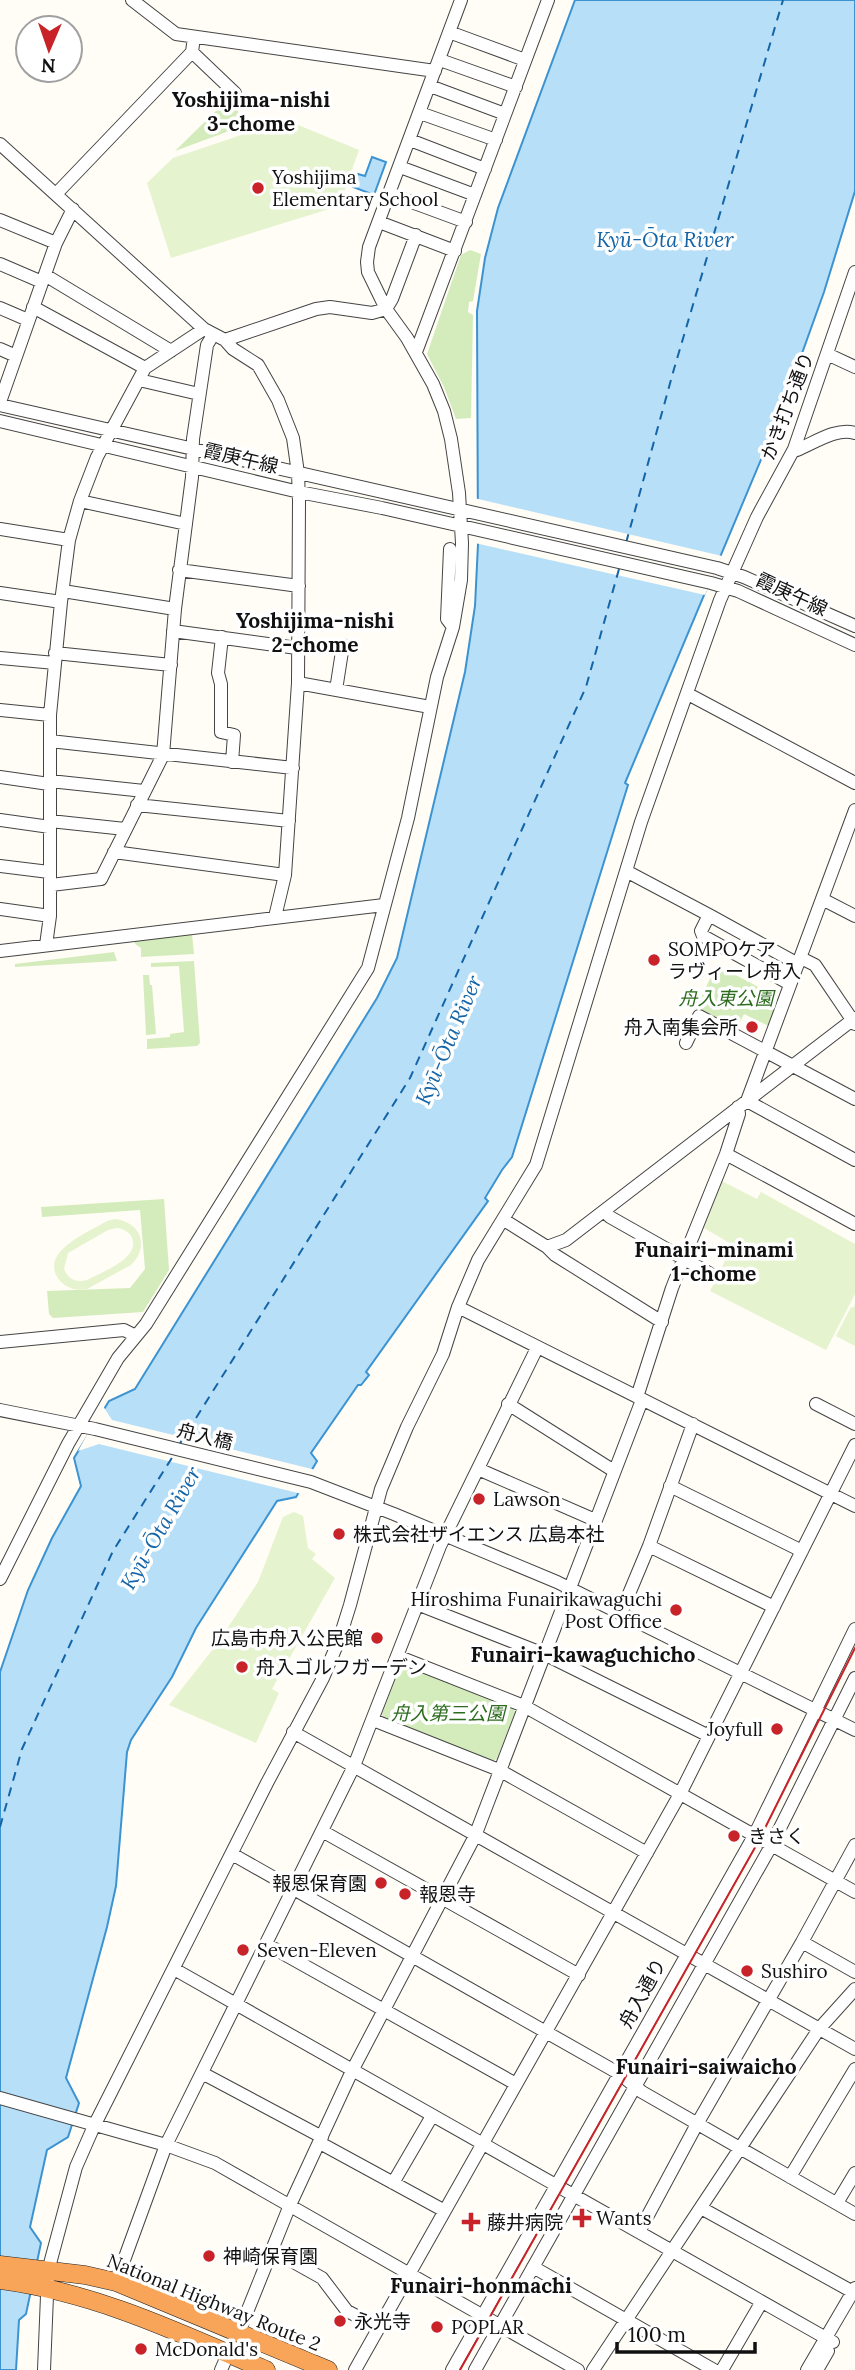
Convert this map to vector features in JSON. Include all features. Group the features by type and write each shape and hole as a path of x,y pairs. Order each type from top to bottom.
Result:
{"highway":[{"name":"National Highway Route 2","path":"0,2265 108,2304 225,2362 266,2370"},
{"name":"National Highway Route 2","path":"0,2280 41,2278 116,2282 328,2370"}],"street":[{"path":"132,0 176,34 438,66 516,87"},
{"path":"0,1579 15,1547 84,1427 118,1358 146,1324 368,968 408,818 437,677 453,627 461,580 467,510 444,411 416,352 386,309 368,272 367,262 369,247 461,0"},
{"path":"416,352 548,0"},
{"path":"449,32 525,60"},
{"path":"55,194 192,52 194,37"},
{"path":"192,52 235,93"},
{"path":"430,86 505,114"},
{"path":"420,113 496,140"},
{"path":"410,140 485,169"},
{"path":"0,144 214,334 258,365 278,400 293,438 299,492 298,683 285,875 275,917"},
{"path":"400,167 475,195"},
{"path":"390,194 466,222"},
{"path":"73,209 56,243 16,356 4,379 0,404 733,572 855,626"},
{"path":"0,220 56,243"},
{"path":"379,222 455,251"},
{"path":"46,945 50,916 50,715 69,540 80,501 111,430 142,374 171,351 214,334 316,309 330,307 372,313 386,309 416,235"},
{"path":"0,264 44,279 171,351"},
{"name":"かき打ち通り","path":"44,2370 41,2278 76,2167 94,2126 293,1732 323,1678 339,1640 381,1489 407,1427 443,1354 458,1307 478,1260 537,1166 641,822 726,587 757,517 794,449 827,354 850,308 855,272"},
{"path":"33,307 142,374 199,394"},
{"path":"0,308 28,320"},
{"path":"0,866 50,878 101,879 163,755 175,609 199,394 207,345 214,334"},
{"path":"0,349 16,356"},
{"path":"827,354 855,367"},
{"name":"霞庚午線","path":"0,421 299,492 711,583 726,587 855,645"},
{"path":"794,449 836,434 850,431 855,433"},
{"path":"80,501 186,524"},
{"path":"0,529 69,540"},
{"path":"450,549 447,618 453,627"},
{"path":"179,570 299,586"},
{"path":"0,593 175,609"},
{"path":"173,631 297,648"},
{"path":"222,637 218,673 221,684 221,732 234,735 232,762"},
{"path":"336,690 344,645"},
{"path":"0,658 55,658 171,665"},
{"path":"298,683 430,707"},
{"path":"688,694 855,783"},
{"path":"0,710 50,715"},
{"path":"50,741 293,768"},
{"path":"0,777 144,791"},
{"path":"137,805 289,821"},
{"path":"239,2332 290,2205 352,2071 475,1836 614,1471 684,1260 855,810"},
{"path":"0,820 125,829"},
{"path":"114,852 285,875"},
{"path":"547,1247 566,1240 854,1021 815,965 799,961 626,871"},
{"path":"821,899 855,916"},
{"path":"0,951 384,905"},
{"path":"0,909 50,916"},
{"path":"709,915 701,931 703,936 790,984"},
{"path":"687,1043 699,1016 855,1099"},
{"path":"742,1104 855,1160"},
{"path":"726,1154 855,1224"},
{"path":"604,1211 610,1217 709,1273"},
{"path":"504,1220 662,1322"},
{"path":"458,1307 855,1506"},
{"path":"0,1342 124,1330 136,1336"},
{"path":"116,2282 166,2145 354,1766 445,1536 537,1348"},
{"path":"508,1404 614,1471"},
{"path":"816,1404 855,1424"},
{"name":"舟入橋","path":"0,1410 84,1427 311,1482 570,1588 855,1730"},
{"path":"621,1614 693,1424"},
{"path":"355,2370 680,1794 855,1445"},
{"path":"478,1469 595,1520"},
{"path":"670,1486 802,1551"},
{"path":"0,1544 15,1547"},
{"path":"649,1546 774,1606"},
{"path":"417,1604 544,1654 709,1736"},
{"name":"舟入通り","path":"452,2370 754,1836 855,1629"},
{"path":"397,1656 524,1706 855,1892"},
{"name":"舟入通り","path":"475,2370 771,1846 855,1678"},
{"path":"373,1720 499,1770 647,1853"},
{"path":"293,1732 855,2049"},
{"path":"322,1831 579,1975"},
{"path":"639,2232 855,1844"},
{"path":"232,1854 620,2074 634,2086 697,2124 855,2214"},
{"path":"802,1942 855,1972"},
{"path":"266,1944 516,2084"},
{"path":"174,1969 829,2340"},
{"path":"593,2370 819,2029 855,1989"},
{"path":"790,2177 855,2069"},
{"path":"201,2073 443,2210"},
{"path":"0,2098 166,2145 215,2163 578,2370"},
{"path":"393,2183 432,2116"},
{"path":"837,2203 855,2173"},
{"path":"701,2208 854,2295 829,2340 807,2370"},
{"path":"272,2250 322,2278 347,2311 378,2327"},
{"path":"533,2267 714,2370"},
{"path":"722,2370 761,2303"},
{"path":"817,2370 829,2340"}],"green space":[{"path":"232,95 242,122 240,127 175,151"},
{"path":"286,120 359,150 339,206 171,258 147,183 173,158"},
{"path":"470,250 481,254 473,301 469,302 468,312 473,315 471,418 456,419 427,354 461,255"},
{"path":"192,934 194,954 141,957 141,948 135,944 134,939"},
{"path":"114,952 117,961 15,967 15,964"},
{"path":"194,961 200,1043 197,1046 147,1049 147,1039 170,1037 170,1034 184,1032 179,966 151,967 151,963"},
{"name":"舟入東公園","path":"717,965 781,999 771,1027 744,1014 736,1030 695,1009"},
{"path":"143,975 149,975 152,985 156,1034 146,1035"},
{"path":"722,1181 757,1199 761,1192 855,1244 855,1294 826,1350 710,1291 733,1245 704,1228"},
{"path":"164,1199 169,1270 143,1312 53,1318 49,1314 47,1291 130,1288 145,1269 140,1210 42,1217 41,1207"},
{"path":"107,1221 124,1221 136,1230 141,1243 137,1258 131,1265 87,1289 73,1289 61,1282 55,1272 59,1253 78,1237","holes":["117,1228 130,1234 133,1242 129,1255 108,1270 87,1280 76,1280 68,1275 64,1269 68,1253 108,1230"]},
{"path":"855,1304 855,1346 836,1336"},
{"name":"舟入ゴルフガーデン","path":"294,1512 303,1516 308,1548 316,1554 312,1559 335,1578 272,1689 279,1693 256,1743 169,1705 217,1644 258,1582 283,1517"},
{"name":"舟入第三公園","path":"405,1665 512,1707 515,1712 497,1759 492,1761 384,1719 382,1714 400,1667"}],"water":[{"name":"Kyū-Ōta River","path":"575,0 855,0 855,191 824,292 796,370 785,391 788,393 779,415 782,417 771,444 768,443 625,783 628,785 512,1157 485,1198 488,1201 366,1372 369,1375 358,1385 311,1453 317,1461 296,1497 277,1501 196,1628 172,1677 131,1740 127,1752 116,1886 66,2078 79,2103 68,2137 47,2150 30,2227 41,2243 26,2314 19,2320 16,2370 0,2370 0,1672 28,1590 52,1538 81,1486 74,1458 109,1401 135,1389 377,998 397,958 465,672 475,606 478,544 477,311 485,258 498,208"},
{"path":"372,157 386,162 374,195 353,187 358,174 365,176"}],"pier":[{"path":"474,498 722,556 705,595 475,543"},
{"path":"103,1406 112,1420 316,1470 302,1494 99,1444 78,1451"}],"ferry route":[{"path":"626,543 674,369 783,0"},
{"path":"179,1445 410,1078 586,687 619,569"},
{"path":"0,1827 22,1749 113,1551 175,1453"}],"tram line":[{"path":"460,2370 757,1844 855,1648"}],"place":[{"name":"Yoshijima Elementary School","path":"258,188"},
{"name":"SOMPOケア ラヴィーレ舟入","path":"654,960"},
{"name":"舟入南集会所","path":"752,1027"},
{"name":"Lawson","path":"479,1499"},
{"name":"株式会社ザイエンス 広島本社","path":"339,1534"},
{"name":"Hiroshima Funairikawaguchi Post Office","path":"676,1610"},
{"name":"広島市舟入公民館","path":"377,1638"},
{"name":"舟入ゴルフガーデン","path":"242,1667"},
{"name":"Joyfull","path":"777,1729"},
{"name":"きさく","path":"734,1836"},
{"name":"報恩保育園","path":"381,1883"},
{"name":"報恩寺","path":"405,1894"},
{"name":"Seven-Eleven","path":"243,1950"},
{"name":"Sushiro","path":"747,1971"},
{"name":"Wants","path":"582,2218"},
{"name":"藤井病院","path":"471,2222"},
{"name":"神崎保育園","path":"209,2256"},
{"name":"永光寺","path":"340,2321"},
{"name":"POPLAR","path":"437,2327"},
{"name":"McDonald's","path":"141,2349"}],"district":[{"name":"Yoshijima-nishi 3-chome","path":"251,112"},
{"name":"Yoshijima-nishi 2-chome","path":"315,633"},
{"name":"Funairi-minami 1-chome","path":"714,1262"},
{"name":"Funairi-kawaguchicho","path":"583,1655"},
{"name":"Funairi-saiwaicho","path":"706,2067"},
{"name":"Funairi-honmachi","path":"481,2286"}]}
